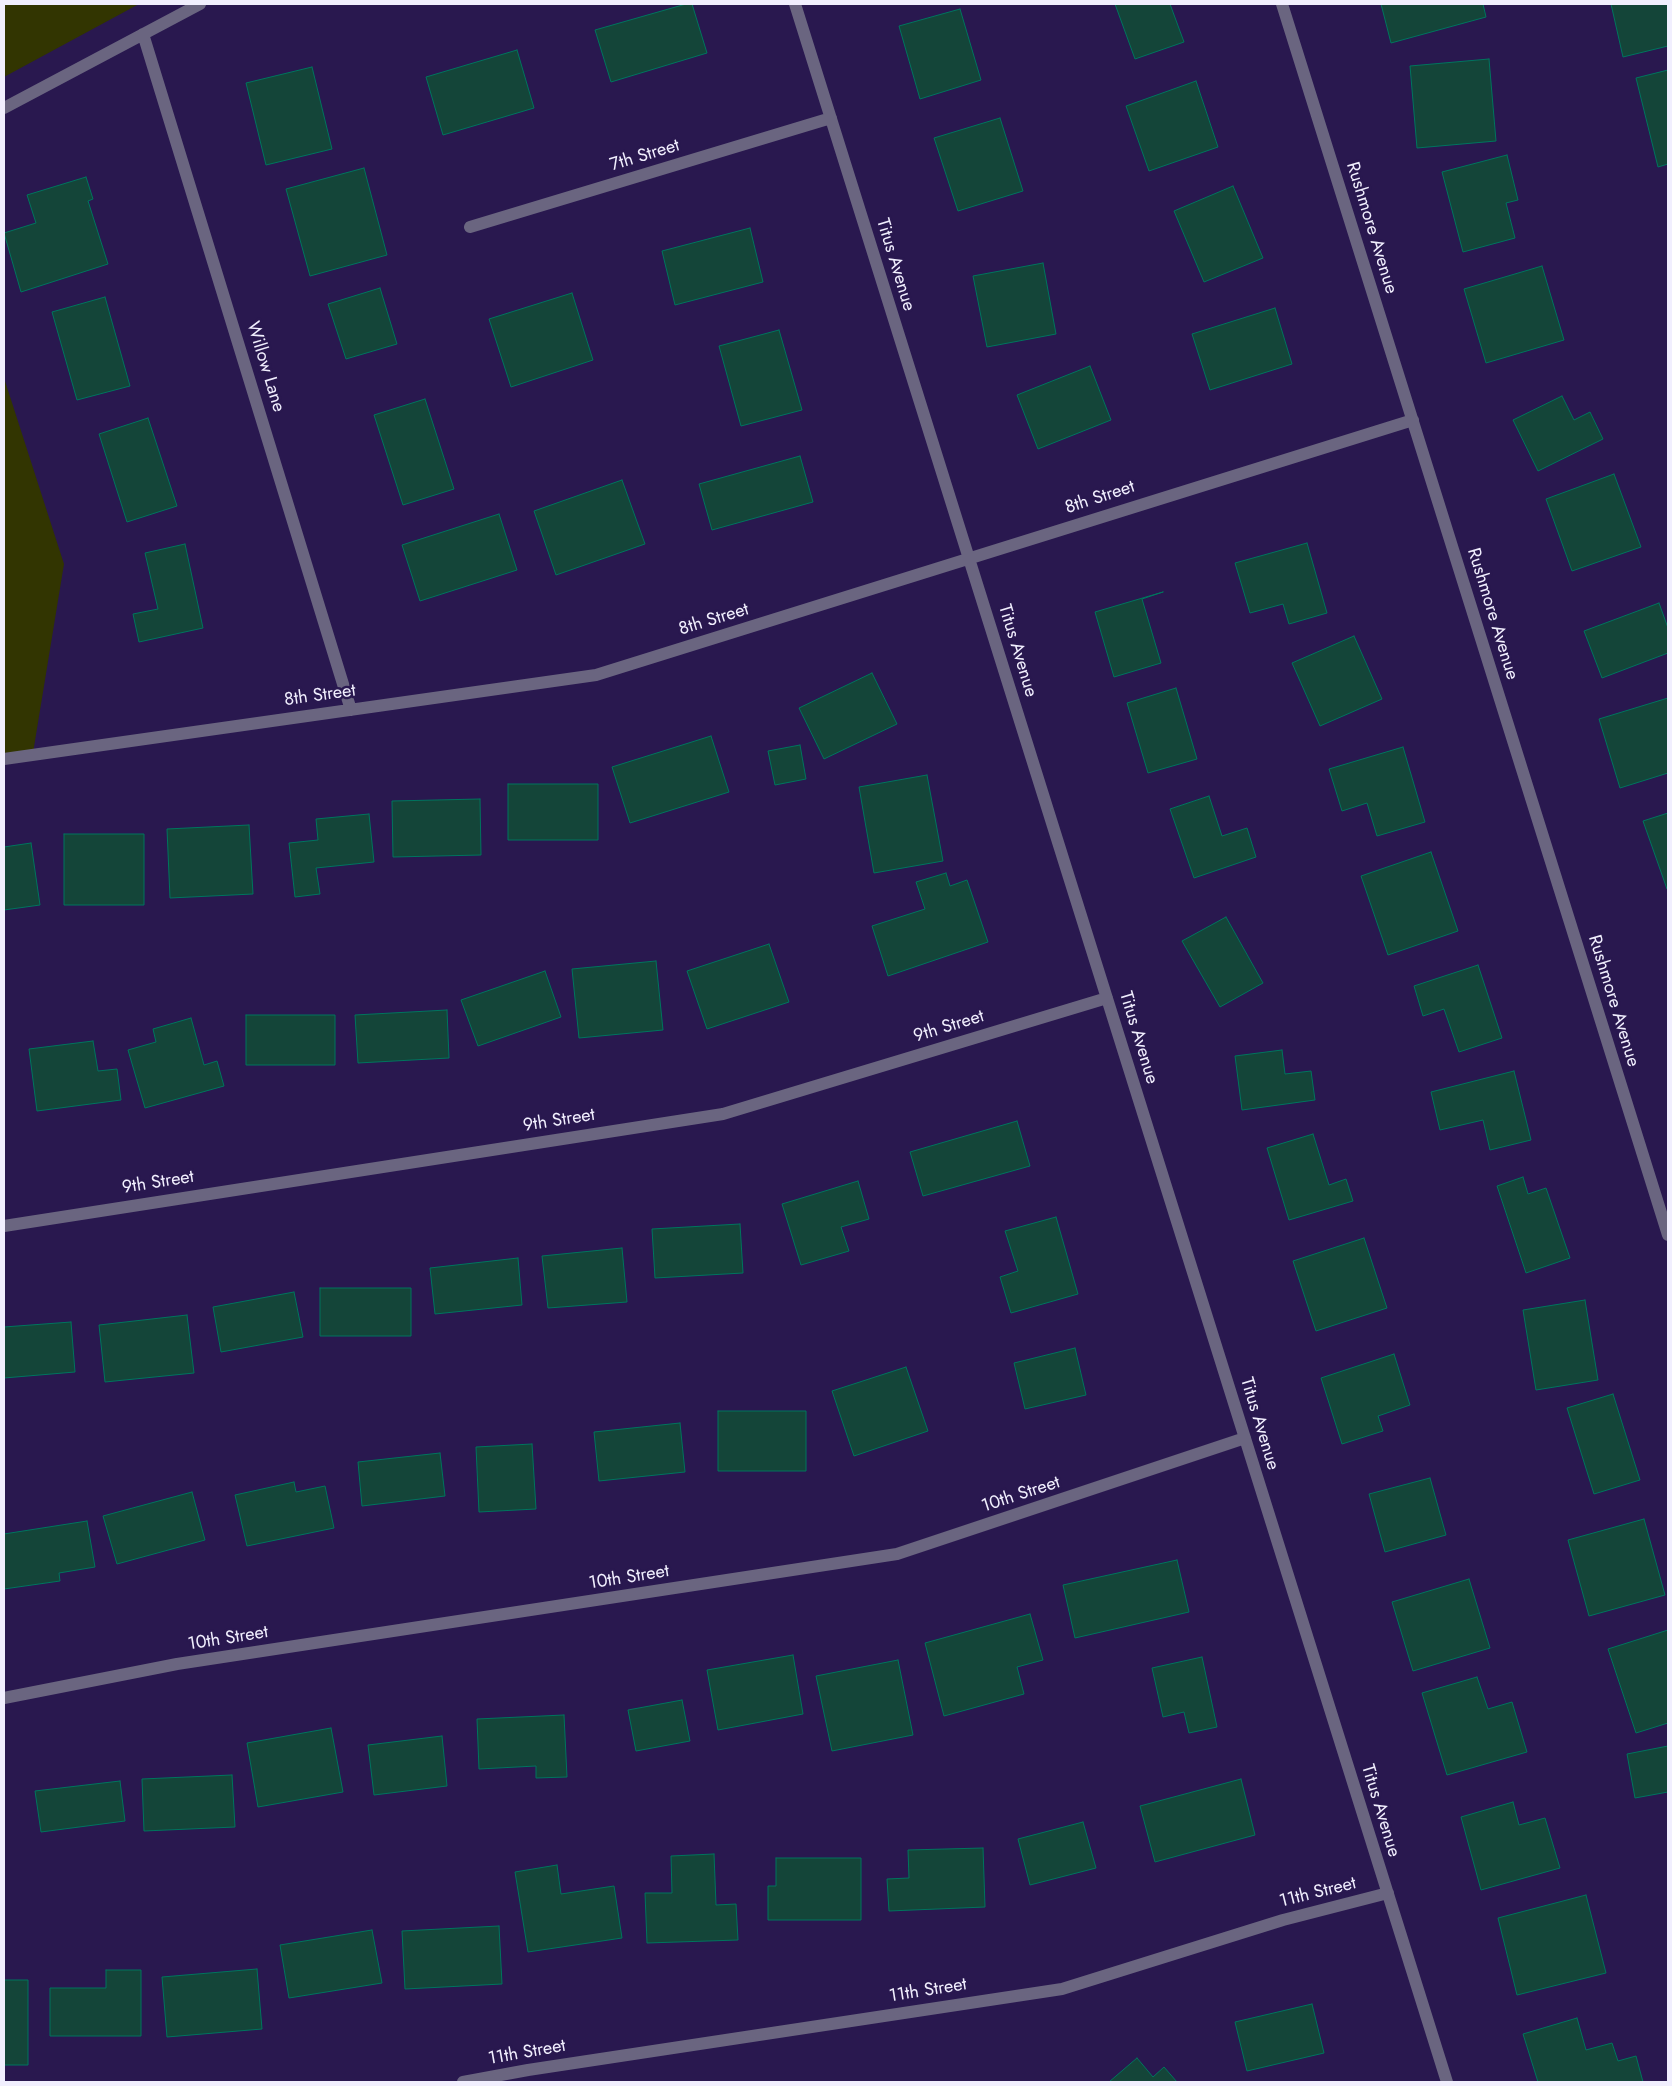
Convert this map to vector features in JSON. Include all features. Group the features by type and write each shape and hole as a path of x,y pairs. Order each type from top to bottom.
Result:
{"street":[{"path":"4,108 200,4"},
{"name":"Titus Avenue","path":"795,4 1447,2082"},
{"name":"Rushmore Avenue","path":"1282,4 1668,1235"},
{"name":"Willow Lane","path":"143,34 351,710"},
{"name":"7th Street","path":"470,227 831,118"},
{"name":"8th Street","path":"4,759 596,675 1413,420"},
{"name":"9th Street","path":"4,1226 723,1114 1107,998"},
{"name":"10th Street","path":"4,1698 177,1664 897,1554 1245,1438"},
{"name":"11th Street","path":"463,2082 528,2070 1062,1989 1283,1920 1388,1894"}],"shaded area":[{"path":"4,4 139,4 4,77"},
{"path":"4,378 64,564 33,753 4,758"}],"building":[{"path":"686,4 692,4 707,53 611,82 595,30"},
{"path":"1115,4 1170,4 1184,42 1135,59"},
{"path":"1381,4 1483,4 1486,17 1391,43"},
{"path":"1611,4 1668,4 1668,46 1623,57"},
{"path":"960,9 981,80 920,99 899,26"},
{"path":"517,50 534,108 443,135 426,77"},
{"path":"1489,59 1496,141 1417,148 1410,66"},
{"path":"312,67 332,149 266,165 246,83"},
{"path":"1668,70 1668,164 1658,167 1636,78"},
{"path":"1196,81 1218,147 1149,171 1126,106"},
{"path":"1000,118 1023,191 958,211 934,138"},
{"path":"1507,155 1518,200 1506,203 1515,238 1463,252 1442,172"},
{"path":"364,168 387,255 310,276 286,189"},
{"path":"86,177 93,199 88,201 108,264 21,292 4,233 36,223 27,195"},
{"path":"1233,186 1263,258 1204,282 1174,211"},
{"path":"750,228 763,282 675,305 662,251"},
{"path":"1043,263 1056,334 987,347 973,276"},
{"path":"1542,266 1564,340 1486,363 1464,289"},
{"path":"380,288 397,344 346,359 328,304"},
{"path":"572,293 593,360 511,387 489,319"},
{"path":"105,297 130,386 77,400 52,312"},
{"path":"1275,308 1292,364 1210,390 1192,334"},
{"path":"779,330 802,410 741,426 719,346"},
{"path":"1090,366 1111,420 1038,449 1017,395"},
{"path":"1562,396 1574,420 1590,412 1603,439 1538,471 1513,420"},
{"path":"425,399 454,489 403,505 374,415"},
{"path":"148,418 177,506 127,522 99,434"},
{"path":"800,456 813,502 712,530 699,484"},
{"path":"1614,474 1641,547 1572,571 1546,499"},
{"path":"622,480 645,544 556,575 534,511"},
{"path":"499,514 517,570 420,601 402,545"},
{"path":"1307,543 1327,613 1289,624 1283,604 1250,613 1235,563"},
{"path":"185,544 203,628 139,642 133,614 158,609 145,553"},
{"path":"1163,592 1142,599 1161,663 1114,677 1095,612"},
{"path":"1659,603 1668,628 1668,653 1602,678 1584,631"},
{"path":"1354,636 1382,699 1320,726 1292,663"},
{"path":"872,673 897,724 824,759 799,708"},
{"path":"1176,688 1197,759 1148,773 1127,703"},
{"path":"1668,698 1668,773 1620,788 1599,719"},
{"path":"711,736 729,792 630,823 612,767"},
{"path":"800,745 806,779 775,785 768,751"},
{"path":"1403,747 1425,822 1377,836 1367,803 1342,811 1329,769"},
{"path":"927,775 943,861 874,873 859,787"},
{"path":"508,784 598,784 598,840 508,840"},
{"path":"1209,796 1222,836 1247,828 1256,857 1194,878 1170,809"},
{"path":"480,799 481,855 393,857 392,801"},
{"path":"1668,813 1668,889 1667,889 1643,821"},
{"path":"369,814 374,862 316,868 320,894 295,897 289,843 318,840 316,819"},
{"path":"249,825 253,894 170,898 167,829"},
{"path":"64,834 144,834 144,905 64,905"},
{"path":"31,843 40,905 4,910 4,847"},
{"path":"1431,852 1458,931 1388,955 1361,876"},
{"path":"946,873 950,886 967,880 988,942 888,976 872,926 925,909 916,882"},
{"path":"1226,917 1263,983 1220,1007 1182,941"},
{"path":"769,944 789,1002 707,1029 687,971"},
{"path":"656,961 663,1030 579,1038 572,969"},
{"path":"1478,965 1502,1038 1459,1052 1444,1009 1423,1016 1414,986"},
{"path":"545,971 561,1017 478,1046 461,1000"},
{"path":"447,1010 449,1058 358,1063 355,1015"},
{"path":"246,1015 335,1015 335,1065 246,1065"},
{"path":"191,1018 204,1065 217,1061 224,1086 145,1108 128,1050 156,1042 153,1029"},
{"path":"93,1041 98,1071 117,1069 121,1100 37,1111 29,1049"},
{"path":"1282,1050 1285,1074 1311,1071 1315,1100 1242,1110 1235,1056"},
{"path":"1514,1071 1531,1140 1490,1150 1483,1120 1440,1130 1431,1092"},
{"path":"1017,1121 1030,1166 923,1196 910,1152"},
{"path":"1313,1134 1329,1185 1346,1179 1353,1201 1289,1220 1267,1148"},
{"path":"1523,1177 1528,1194 1546,1188 1570,1258 1526,1273 1497,1186"},
{"path":"858,1181 869,1219 841,1227 849,1251 801,1265 782,1204"},
{"path":"1056,1217 1078,1294 1011,1313 1000,1277 1018,1271 1005,1231"},
{"path":"740,1224 743,1273 655,1278 652,1229"},
{"path":"1364,1238 1387,1308 1316,1331 1293,1261"},
{"path":"622,1248 627,1302 548,1308 542,1256"},
{"path":"518,1258 522,1305 435,1314 430,1268"},
{"path":"320,1288 411,1288 411,1336 320,1336"},
{"path":"294,1292 303,1337 221,1352 213,1307"},
{"path":"1585,1300 1598,1380 1536,1390 1523,1310"},
{"path":"187,1315 194,1373 105,1382 99,1325"},
{"path":"71,1322 75,1372 4,1378 4,1327"},
{"path":"1075,1348 1086,1395 1025,1409 1014,1363"},
{"path":"1394,1354 1410,1405 1378,1416 1383,1431 1342,1444 1321,1378"},
{"path":"906,1367 928,1431 854,1456 832,1391"},
{"path":"1613,1394 1640,1480 1594,1494 1567,1408"},
{"path":"718,1411 806,1411 806,1471 718,1471"},
{"path":"680,1423 685,1472 599,1481 594,1432"},
{"path":"532,1444 536,1509 479,1512 476,1447"},
{"path":"440,1453 445,1496 362,1506 358,1462"},
{"path":"1430,1478 1446,1535 1385,1552 1369,1494"},
{"path":"294,1482 296,1492 325,1486 334,1528 247,1546 235,1495"},
{"path":"192,1492 205,1540 117,1564 103,1516"},
{"path":"1644,1519 1665,1595 1589,1616 1568,1540"},
{"path":"87,1521 95,1567 59,1573 60,1581 4,1589 4,1534"},
{"path":"1177,1560 1189,1612 1075,1638 1063,1585"},
{"path":"1469,1579 1490,1648 1413,1671 1392,1602"},
{"path":"1030,1614 1043,1660 1017,1667 1024,1694 944,1716 925,1643"},
{"path":"1668,1630 1668,1723 1636,1733 1608,1649"},
{"path":"793,1655 803,1714 718,1730 707,1670"},
{"path":"1202,1657 1217,1727 1189,1733 1184,1712 1163,1717 1152,1668"},
{"path":"898,1660 913,1735 832,1751 816,1676"},
{"path":"1477,1677 1488,1709 1512,1702 1527,1752 1447,1775 1422,1693"},
{"path":"682,1700 690,1741 636,1751 628,1710"},
{"path":"564,1715 567,1777 536,1778 536,1766 479,1769 477,1719"},
{"path":"331,1728 343,1792 258,1807 247,1743"},
{"path":"442,1736 447,1786 374,1795 368,1745"},
{"path":"1668,1746 1668,1792 1635,1798 1627,1754"},
{"path":"232,1775 235,1827 144,1831 142,1779"},
{"path":"1241,1779 1255,1835 1155,1862 1140,1806"},
{"path":"120,1781 125,1821 41,1832 35,1791"},
{"path":"1513,1802 1519,1825 1545,1818 1560,1868 1481,1890 1461,1817"},
{"path":"1083,1822 1096,1868 1030,1885 1018,1839"},
{"path":"983,1848 985,1907 889,1911 887,1879 909,1878 908,1850"},
{"path":"714,1854 716,1905 736,1904 738,1940 647,1943 645,1893 672,1893 671,1856"},
{"path":"776,1858 861,1858 861,1920 768,1920 768,1886 776,1886"},
{"path":"557,1865 561,1894 614,1886 622,1938 528,1952 515,1872"},
{"path":"1586,1895 1606,1973 1517,1995 1498,1918"},
{"path":"499,1926 502,1984 405,1989 402,1931"},
{"path":"372,1930 382,1983 289,1998 280,1945"},
{"path":"257,1969 262,2029 167,2037 162,1977"},
{"path":"106,1970 141,1970 141,2036 50,2036 50,1988 106,1988"},
{"path":"4,1980 28,1980 28,2065 4,2065"},
{"path":"1312,2004 1324,2053 1247,2071 1235,2022"},
{"path":"1577,2018 1586,2050 1612,2043 1618,2061 1636,2056 1643,2082 1538,2082 1523,2034"},
{"path":"1137,2058 1153,2077 1164,2067 1177,2082 1109,2082"}]}
